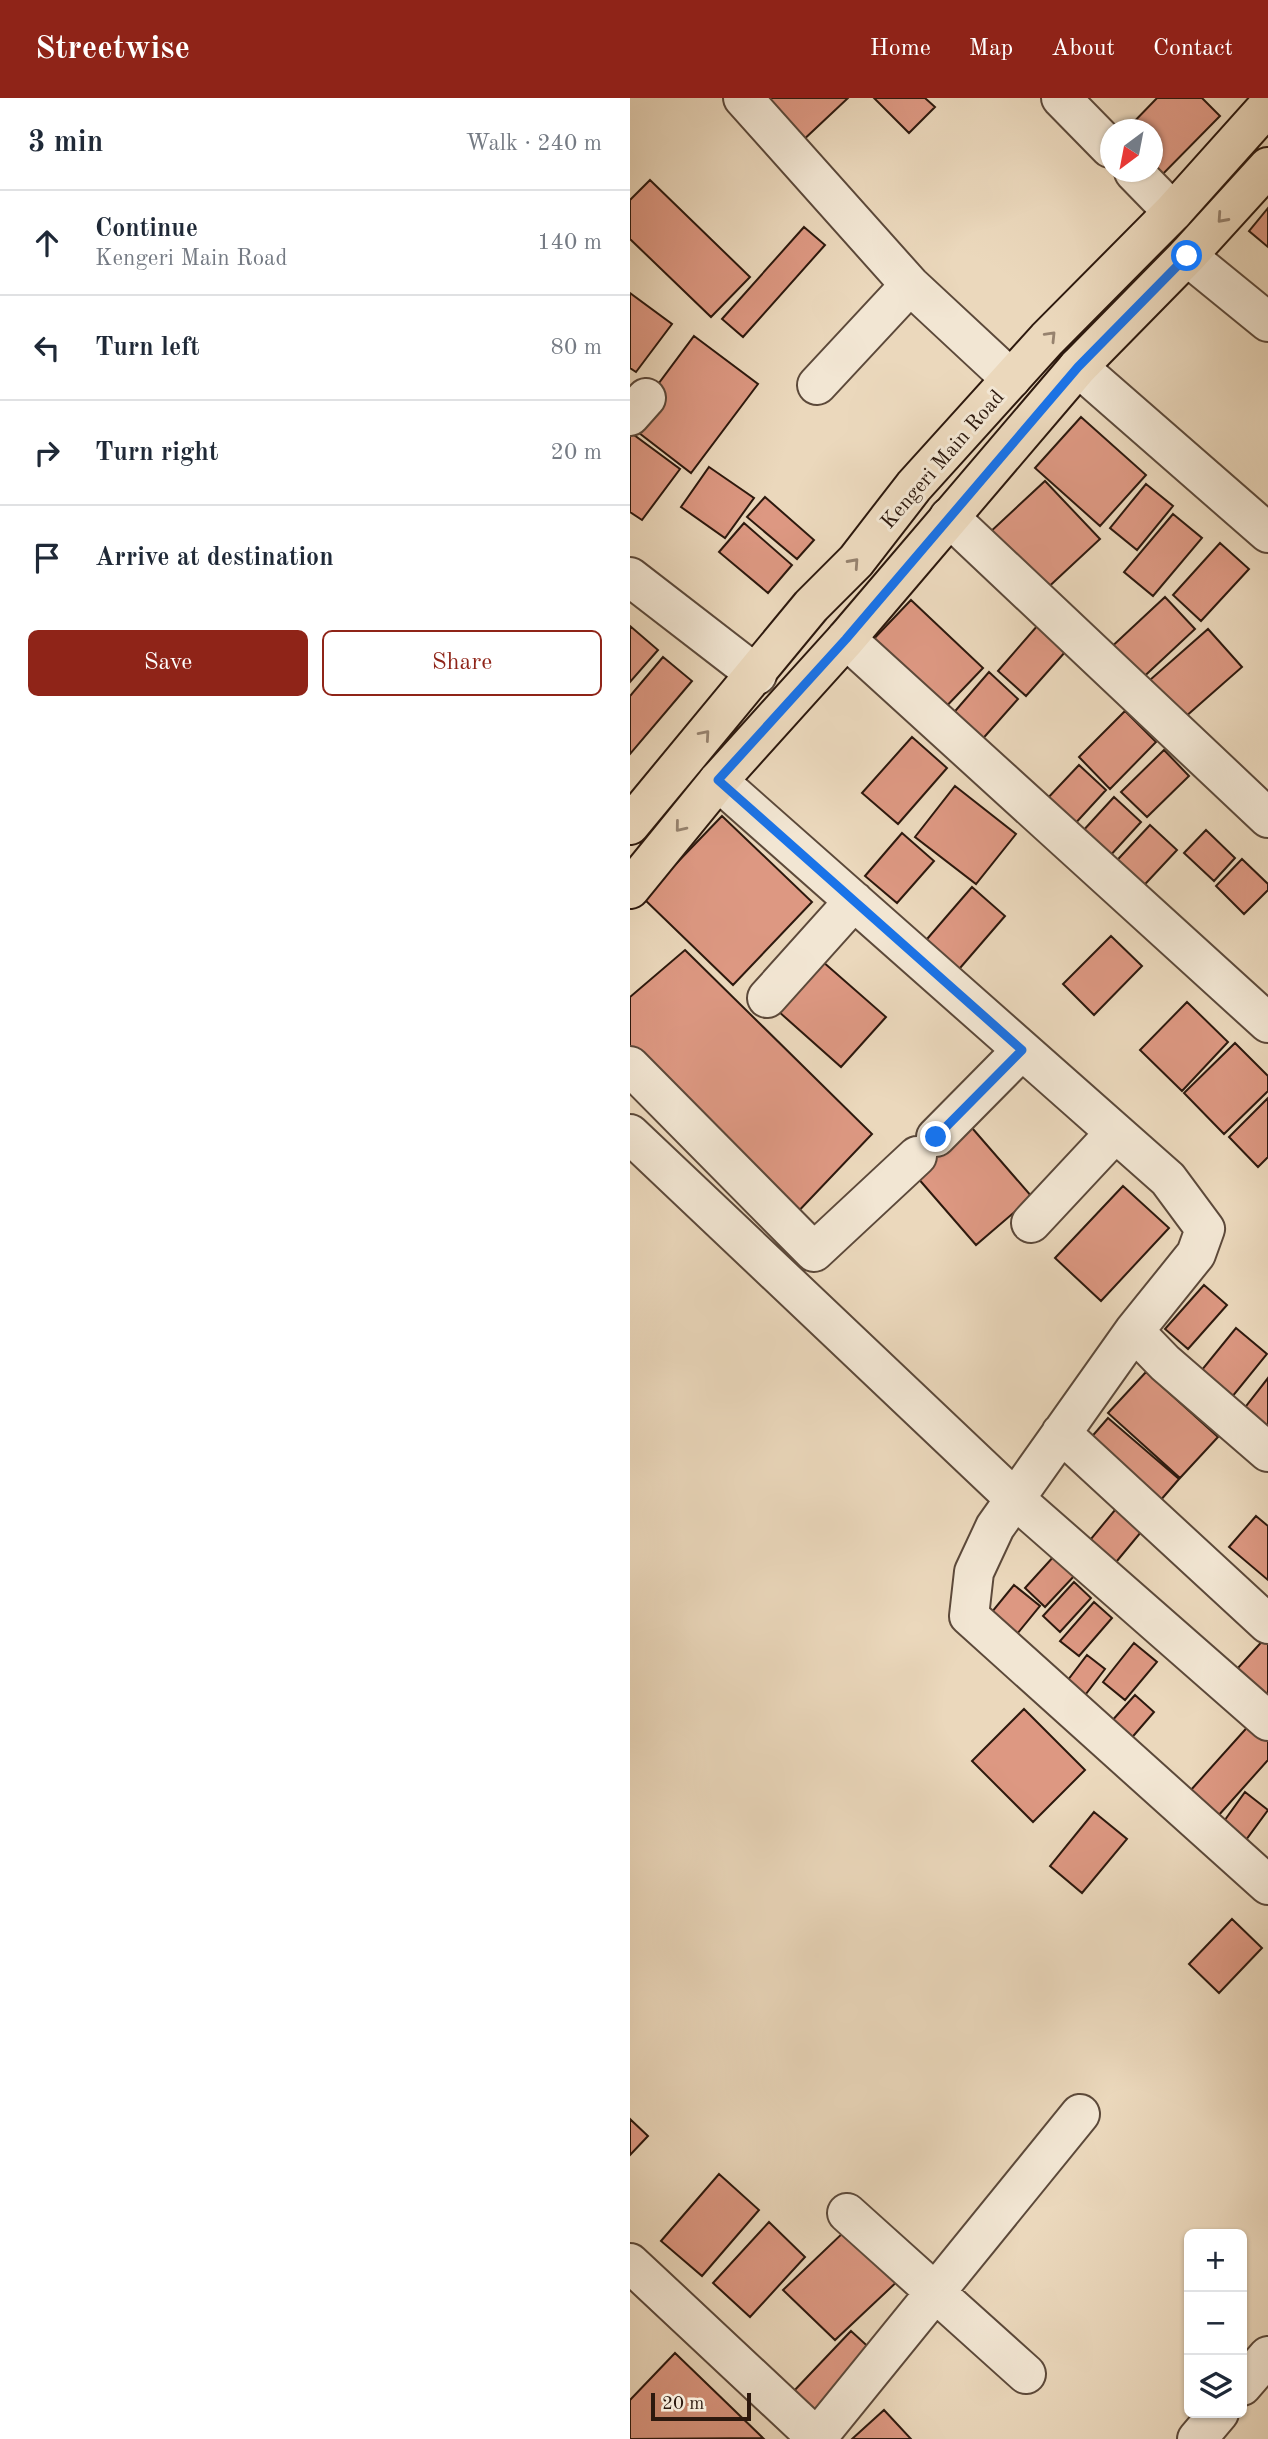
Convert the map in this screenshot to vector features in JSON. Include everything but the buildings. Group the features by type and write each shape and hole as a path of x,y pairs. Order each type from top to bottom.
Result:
{"main road":[{"name":"Kengeri Main Road","path":"630,825 811,607 856,561 914,486 1011,379 1173,212 1263,107"},
{"name":"Kengeri Main Road","path":"630,889 718,780 846,639 1078,367 1187,256 1268,167"}],"street":[{"path":"743,98 910,285 1011,379"},
{"path":"1061,98 1100,137"},
{"path":"1143,182 1173,212"},
{"path":"1187,256 1268,322"},
{"path":"817,385 910,285"},
{"path":"1078,367 1268,533"},
{"path":"949,517 1268,818"},
{"path":"630,577 757,675"},
{"path":"846,639 1268,1023"},
{"path":"718,780 1168,1179 1205,1229 1195,1254 1134,1331 995,1527 974,1572 969,1616 1268,1885"},
{"path":"767,998 854,901"},
{"path":"630,1066 814,1252 927,1146 1022,1050"},
{"path":"1031,1223 1115,1133"},
{"path":"630,1134 1015,1499 1268,1721"},
{"path":"1134,1331 1165,1363 1268,1452"},
{"path":"1061,1433 1268,1624"},
{"path":"630,2263 816,2439 1080,2114"},
{"path":"847,2213 936,2290 1026,2374"},
{"path":"1247,2380 1268,2356"},
{"path":"1197,2439 1215,2418"}],"route":[{"path":"936,1137 1022,1050 718,780 846,639 1078,367 1187,256"}]}
